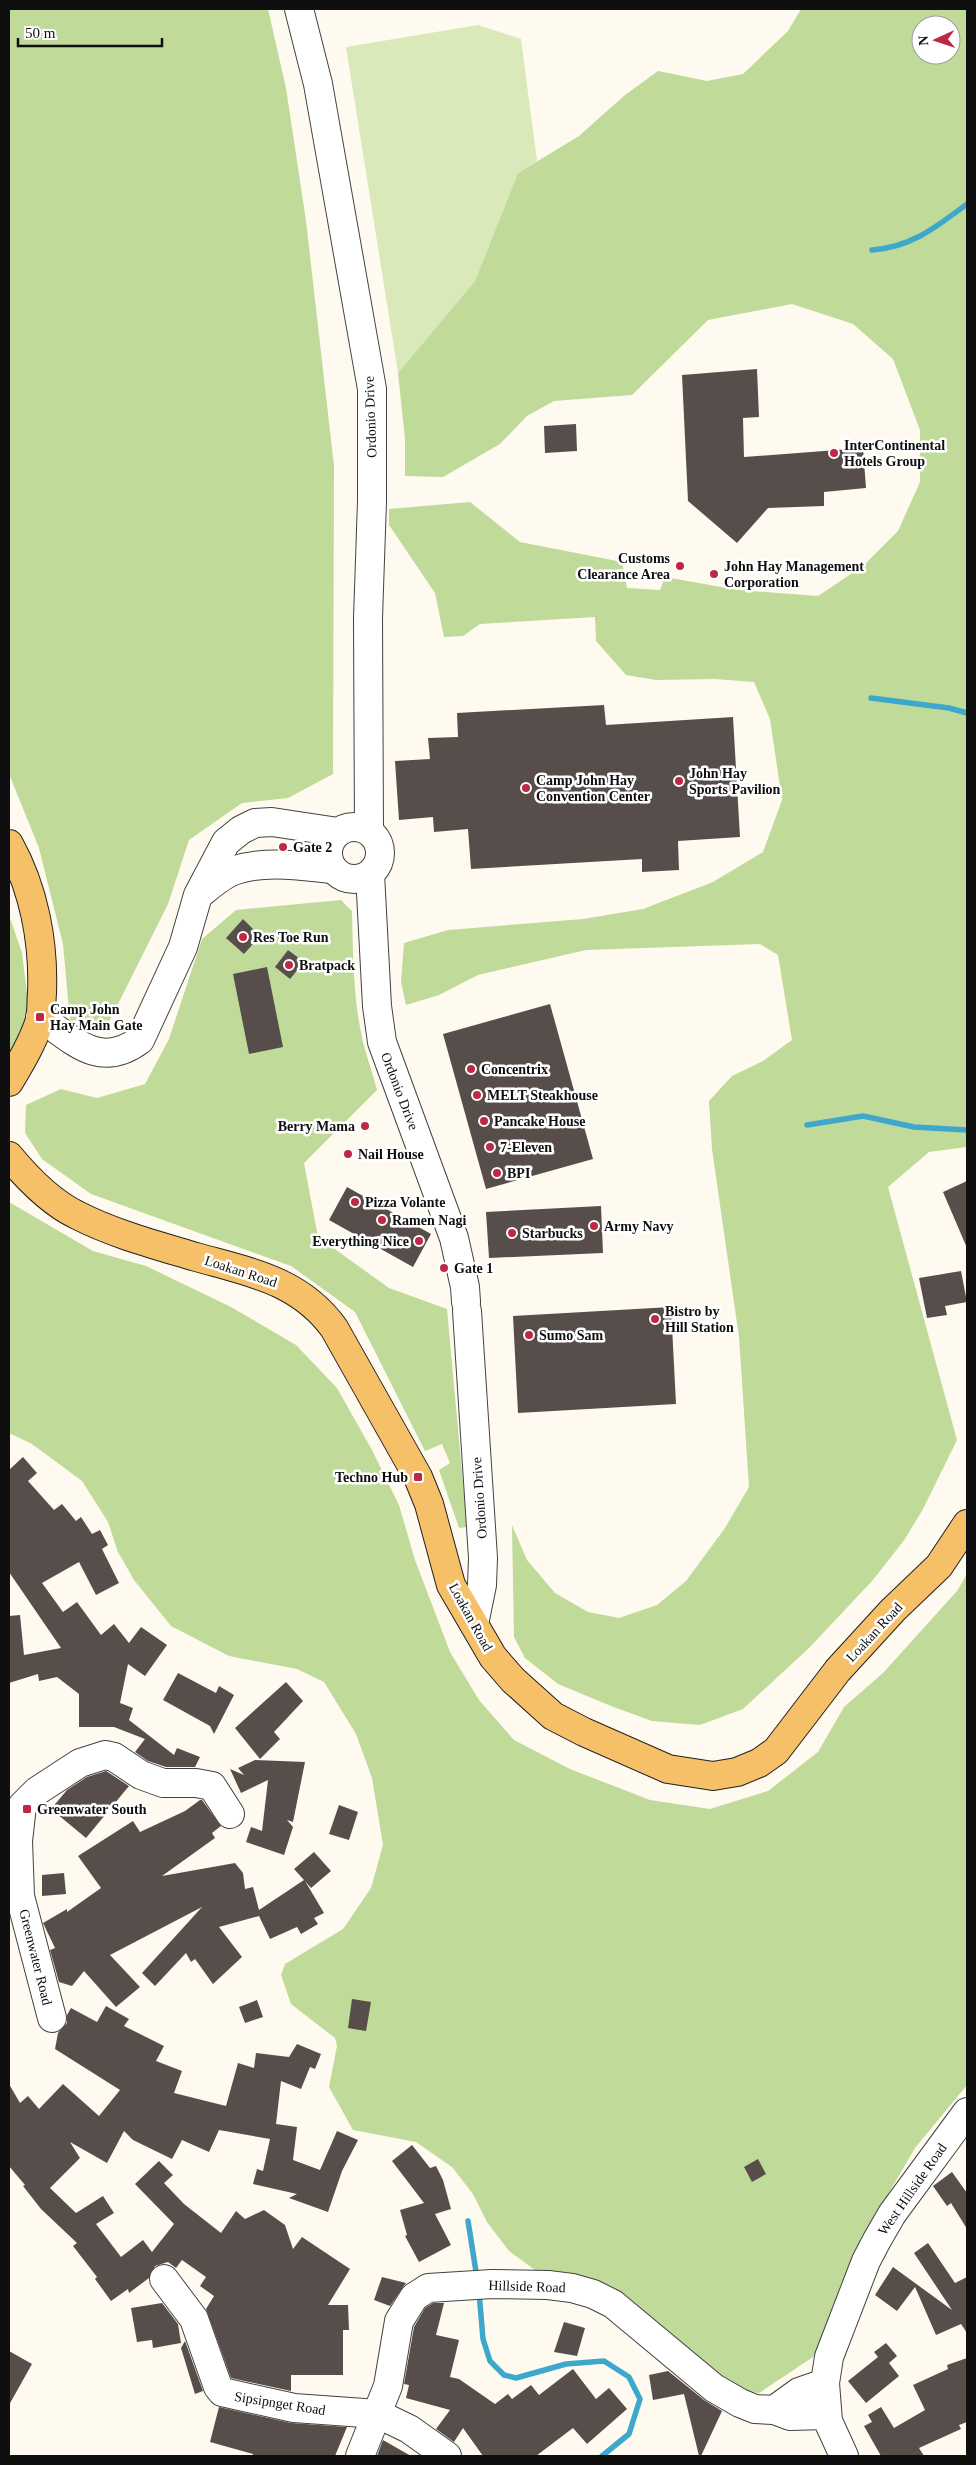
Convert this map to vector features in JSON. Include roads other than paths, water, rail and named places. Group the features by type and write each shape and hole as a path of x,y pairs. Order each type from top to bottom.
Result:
{"main road":[{"path":"9,844 28,886 37,921 42,954 40,1017 34,1037 9,1082"},
{"name":"Loakan Road","path":"9,1156 33,1183 76,1215 143,1241 244,1269 277,1281 304,1296 322,1311 334,1328 418,1477 429,1504 451,1584 493,1657 534,1701 568,1724 668,1769 713,1776 737,1772 759,1763 776,1751 838,1670 893,1610 939,1566 967,1524"}],"street":[{"name":"Ordonio Drive","path":"299,9 318,84 372,388 372,501 368,637 369,831 379,844 380,852 376,868 370,874 377,1006 382,1042 454,1238 466,1287 483,1558 482,1585 474,1624"},
{"path":"40,1017 81,1046 98,1053 113,1054 128,1049 140,1040 183,947 198,896 226,842 241,830 255,823 272,822 338,832 354,826 369,831"},
{"path":"338,832 329,845 328,853 333,869 339,875 355,880 370,874"},
{"path":"198,896 221,877 236,870 285,865 333,869"},
{"name":"Greenwater Road","path":"52,2018 20,1896 16,1801 37,1791 80,1764 105,1755 114,1757 141,1775 163,1783 196,1783 212,1786 217,1791 230,1814"},
{"name":"West Hillside Road","path":"825,2383 829,2356 847,2316 866,2262 877,2240 892,2214 967,2112"},
{"name":"Sipsipnget Road","path":"164,2279 194,2320 218,2387 222,2392 294,2408 378,2414"},
{"name":"Hillside Road","path":"360,2456 388,2386 399,2321 414,2297 428,2288 479,2285 548,2285 572,2288 593,2294 613,2304 714,2388 740,2403 755,2408 774,2410 790,2416 828,2415"},
{"path":"774,2410 800,2392 825,2383 828,2421 844,2456"},
{"path":"378,2414 409,2428 447,2456"}],"waterway":[{"path":"872,250 899,245 911,240 934,228 967,204"},
{"path":"871,698 949,708 967,713"},
{"path":"807,1125 863,1116 914,1127 967,1130"},
{"path":"468,2221 477,2278"},
{"path":"479,2292 483,2339 490,2361 504,2375 516,2378 566,2364 604,2361 629,2377 640,2399 629,2434 602,2456"}],"place":[{"name":"InterContinental Hotels Group","path":"834,453"},
{"name":"Customs Clearance Area","path":"680,566"},
{"name":"John Hay Management Corporation","path":"714,574"},
{"name":"John Hay Sports Pavilion","path":"679,781"},
{"name":"Camp John Hay Convention Center","path":"526,788"},
{"name":"Gate 2","path":"283,847"},
{"name":"Res Toe Run","path":"243,937"},
{"name":"Bratpack","path":"289,965"},
{"name":"Camp John Hay Main Gate","path":"40,1017"},
{"name":"Concentrix","path":"471,1069"},
{"name":"MELT Steakhouse","path":"477,1095"},
{"name":"Pancake House","path":"484,1121"},
{"name":"Berry Mama","path":"365,1126"},
{"name":"7-Eleven","path":"490,1147"},
{"name":"Nail House","path":"348,1154"},
{"name":"BPI","path":"497,1173"},
{"name":"Pizza Volante","path":"355,1202"},
{"name":"Ramen Nagi","path":"382,1220"},
{"name":"Army Navy","path":"594,1226"},
{"name":"Starbucks","path":"512,1233"},
{"name":"Everything Nice","path":"419,1241"},
{"name":"Gate 1","path":"444,1268"},
{"name":"Bistro by Hill Station","path":"655,1319"},
{"name":"Sumo Sam","path":"529,1335"},
{"name":"Techno Hub","path":"418,1477"},
{"name":"Greenwater South","path":"27,1809"}]}
